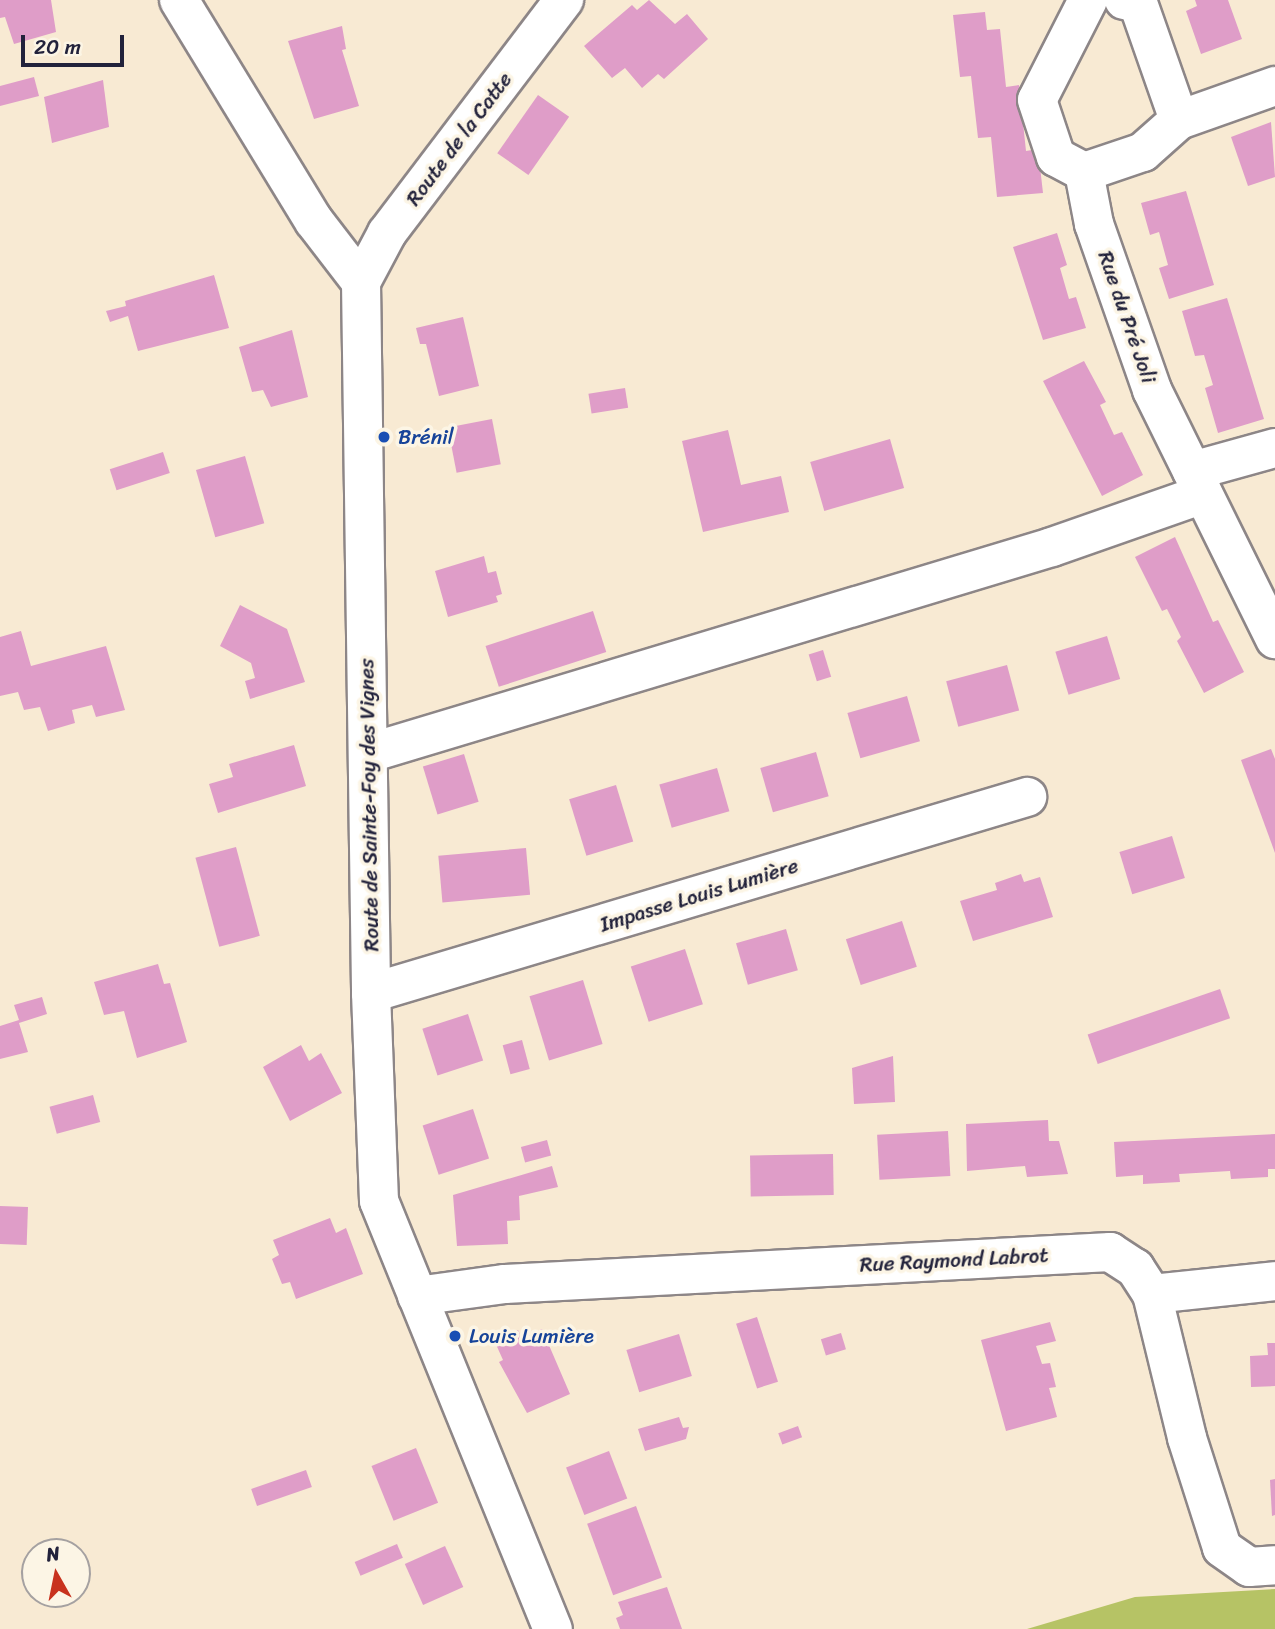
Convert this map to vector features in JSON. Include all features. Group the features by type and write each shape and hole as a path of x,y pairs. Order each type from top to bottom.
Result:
{"street":[{"path":"179,0 314,221 361,282"},
{"name":"Route de la Catte","path":"361,282 387,233 565,0"},
{"path":"1088,0 1037,100 1056,158 1084,172 1143,152 1179,120 1275,86"},
{"path":"1124,0 1138,3 1179,120"},
{"name":"Rue du Pré Joli","path":"1084,172 1094,224 1152,390 1275,639"},
{"name":"Route de Sainte-Foy des Vignes","path":"361,282 371,993 379,1201 553,1629"},
{"path":"369,752 1052,547 1275,448"},
{"name":"Impasse Louis Lumière","path":"371,993 1027,797"},
{"name":"Rue Raymond Labrot","path":"416,1296 505,1284 1110,1252 1135,1268 1152,1294 1187,1438 1222,1548 1249,1567 1275,1565"},
{"path":"1152,1294 1275,1281"}],"green space":[{"path":"1275,1589 1275,1629 1027,1629 1135,1597"}],"building":[{"path":"0,0 51,0 56,32 14,44 5,17 0,18"},
{"path":"649,0 675,24 687,14 708,39 664,79 658,74 642,88 625,68 612,78 584,46 632,5 637,10"},
{"path":"1195,0 1228,0 1242,39 1201,54 1186,11 1197,6"},
{"path":"985,12 987,30 1000,29 1006,87 1019,85 1026,151 1038,149 1043,193 997,197 991,137 978,138 971,76 960,77 953,15"},
{"path":"342,26 346,49 342,50 359,106 314,119 288,41"},
{"path":"34,77 39,96 0,106 0,86"},
{"path":"103,80 109,127 52,143 44,97"},
{"path":"538,95 569,117 528,175 497,153"},
{"path":"1271,122 1275,177 1248,186 1231,137"},
{"path":"1186,191 1214,285 1169,299 1159,268 1168,265 1159,232 1150,235 1141,203"},
{"path":"1057,233 1067,265 1060,268 1069,299 1076,297 1086,328 1043,340 1013,247"},
{"path":"214,275 229,328 138,351 128,316 110,322 106,311 126,306 125,301"},
{"path":"1227,298 1264,419 1218,433 1205,388 1213,385 1204,355 1195,356 1182,311"},
{"path":"463,317 479,386 439,396 426,344 420,344 416,328"},
{"path":"292,330 308,397 271,407 263,390 252,392 239,347"},
{"path":"1084,361 1106,402 1100,405 1114,435 1122,432 1143,475 1102,496 1043,381"},
{"path":"625,388 628,408 592,414 588,394"},
{"path":"492,419 501,464 457,473 448,428"},
{"path":"728,430 741,485 781,476 789,512 703,532 682,441"},
{"path":"890,439 904,488 824,511 810,462"},
{"path":"163,452 170,473 117,490 110,469"},
{"path":"245,456 264,523 215,537 196,470"},
{"path":"1175,537 1213,622 1218,620 1244,672 1204,693 1177,641 1181,637 1167,609 1162,611 1135,557"},
{"path":"484,556 488,573 496,571 502,594 496,596 498,602 448,617 435,571"},
{"path":"240,605 287,629 305,682 250,699 245,681 255,678 251,663 220,646"},
{"path":"593,611 606,652 499,687 486,646"},
{"path":"21,631 31,666 106,646 125,710 96,717 92,705 72,710 75,723 48,731 40,707 24,710 18,692 0,696 0,637"},
{"path":"1107,636 1120,679 1069,695 1055,652"},
{"path":"823,650 831,677 817,681 809,654"},
{"path":"1007,665 1019,710 958,727 946,681"},
{"path":"907,696 920,741 860,758 847,713"},
{"path":"294,745 306,786 218,813 209,784 233,777 229,764"},
{"path":"1271,749 1275,759 1275,853 1241,760"},
{"path":"816,752 829,796 773,812 760,768"},
{"path":"464,754 479,802 437,814 423,767"},
{"path":"717,768 729,811 672,828 659,785"},
{"path":"616,785 633,841 586,856 569,799"},
{"path":"1172,836 1185,878 1132,894 1119,852"},
{"path":"236,847 260,936 219,947 195,858"},
{"path":"526,848 530,895 442,902 438,856"},
{"path":"1021,874 1024,882 1040,877 1053,917 973,941 960,901 997,890 995,883"},
{"path":"902,921 917,967 861,985 846,939"},
{"path":"786,929 798,970 748,985 736,943"},
{"path":"685,949 703,1004 649,1022 631,967"},
{"path":"158,964 164,984 170,983 187,1042 137,1058 124,1011 104,1015 94,982"},
{"path":"583,980 603,1044 549,1060 529,996"},
{"path":"1220,989 1230,1018 1098,1064 1088,1035"},
{"path":"42,997 47,1014 19,1023 28,1052 0,1059 0,1026 19,1020 14,1005"},
{"path":"468,1014 483,1061 437,1075 422,1029"},
{"path":"522,1040 530,1069 510,1074 503,1045"},
{"path":"301,1045 309,1061 321,1053 342,1093 290,1121 263,1067"},
{"path":"893,1056 895,1102 854,1104 852,1068"},
{"path":"93,1095 100,1122 57,1134 50,1107"},
{"path":"473,1109 489,1158 439,1175 423,1125"},
{"path":"1048,1120 1049,1141 1059,1141 1068,1174 1027,1177 1025,1166 967,1171 966,1124"},
{"path":"948,1131 950,1176 879,1180 877,1135"},
{"path":"1275,1134 1275,1169 1268,1169 1268,1177 1231,1179 1230,1171 1179,1174 1180,1182 1143,1184 1143,1175 1116,1177 1114,1142"},
{"path":"547,1140 551,1155 525,1162 521,1147"},
{"path":"833,1154 834,1195 751,1196 750,1155"},
{"path":"552,1166 558,1187 519,1196 520,1220 507,1221 508,1244 457,1246 453,1195"},
{"path":"0,1206 28,1207 27,1245 0,1244"},
{"path":"330,1218 336,1233 346,1228 363,1274 296,1299 290,1282 282,1284 272,1259 279,1255 273,1240"},
{"path":"757,1317 778,1382 757,1388 736,1324"},
{"path":"1050,1322 1056,1341 1036,1346 1042,1364 1050,1363 1056,1387 1049,1388 1057,1417 1006,1431 981,1340"},
{"path":"542,1329 570,1394 527,1413 499,1362 503,1360 494,1340 518,1330 522,1338"},
{"path":"841,1333 846,1349 826,1355 821,1339"},
{"path":"679,1334 692,1376 639,1392 626,1350"},
{"path":"1267,1343 1275,1343 1275,1386 1251,1387 1250,1356 1268,1355"},
{"path":"679,1417 683,1428 689,1427 686,1439 645,1451 638,1429"},
{"path":"798,1426 802,1437 782,1444 778,1433"},
{"path":"416,1448 438,1503 394,1521 371,1466"},
{"path":"609,1451 627,1499 584,1515 566,1467"},
{"path":"306,1470 312,1487 257,1506 251,1489"},
{"path":"1275,1479 1275,1515 1272,1516 1270,1480"},
{"path":"636,1506 662,1577 613,1595 587,1524"},
{"path":"397,1544 403,1558 361,1576 355,1562"},
{"path":"445,1546 463,1587 423,1605 405,1564"},
{"path":"667,1587 682,1629 620,1629 616,1618 623,1615 618,1602"}],"place":[{"name":"Brénil","path":"384,437"},
{"name":"Louis Lumière","path":"455,1336"}]}
